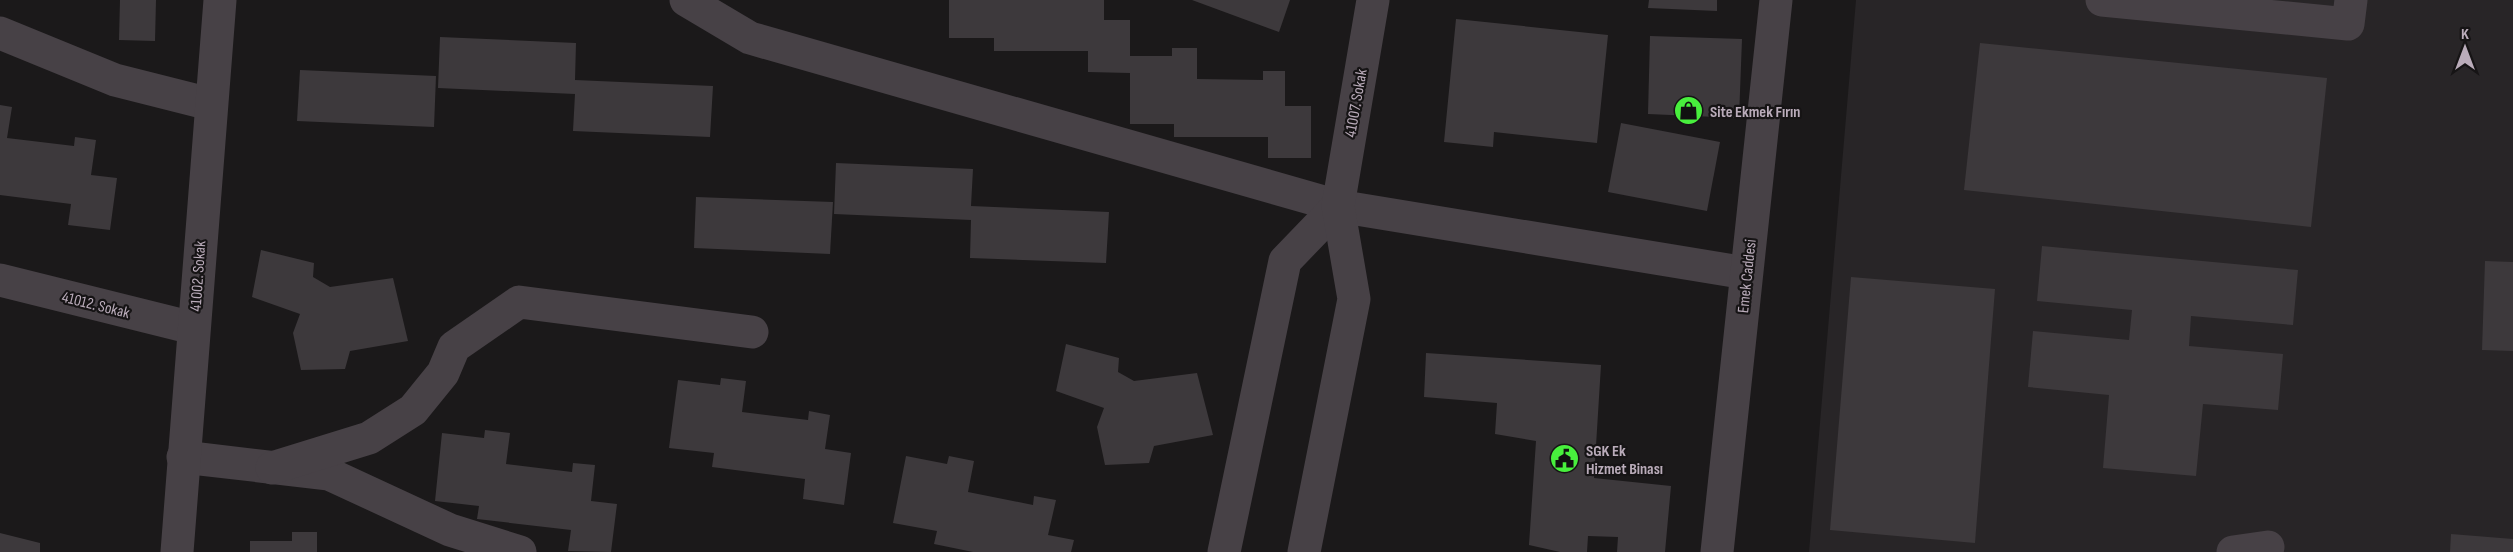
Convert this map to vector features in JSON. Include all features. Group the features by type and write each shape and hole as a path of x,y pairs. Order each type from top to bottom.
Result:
{"street":[{"name":"41002. Sokak","path":"177,552 210,104 220,0"},
{"path":"686,0 750,38 1338,206 1746,273"},
{"name":"41007. Sokak","path":"1338,206 1373,0"},
{"name":"Emek Caddesi","path":"1717,552 1776,0"},
{"path":"2105,0 2348,24 2351,0"},
{"path":"0,33 115,80 210,104"},
{"path":"1224,552 1285,261 1338,206"},
{"path":"1304,552 1354,299 1338,206"},
{"name":"41012. Sokak","path":"0,280 193,328"},
{"path":"272,468 369,438 413,410 443,373 454,347 519,302 752,332"},
{"path":"183,457 329,474 450,530 520,552"},
{"path":"2233,552 2268,547"}],"shaded area":[{"path":"1856,0 2513,0 2513,552 1809,552"}],"building":[{"path":"120,0 156,0 155,41 119,40"},
{"path":"949,0 1104,0 1104,20 1130,20 1130,56 1172,56 1172,48 1197,48 1197,79 1263,80 1263,71 1285,71 1285,106 1311,106 1311,158 1268,158 1268,137 1174,137 1174,124 1130,124 1130,73 1088,72 1088,51 994,51 994,38 949,38"},
{"path":"1192,0 1290,0 1279,32"},
{"path":"1649,0 1717,0 1717,11 1648,8"},
{"path":"1456,19 1608,35 1597,143 1494,132 1493,147 1444,142"},
{"path":"1650,36 1742,39 1739,118 1648,114"},
{"path":"440,37 576,43 575,80 713,86 710,137 573,131 575,94 438,88"},
{"path":"1980,43 2327,78 2311,227 1964,190"},
{"path":"300,70 436,76 434,127 297,121"},
{"path":"0,105 12,107 7,138 74,146 75,137 96,140 91,175 117,178 110,230 68,225 71,204 0,195"},
{"path":"1621,123 1720,142 1707,211 1608,192"},
{"path":"836,163 973,169 971,206 1109,212 1106,263 970,258 971,220 834,214"},
{"path":"696,197 833,202 830,254 694,248"},
{"path":"2042,246 2298,270 2293,325 2191,316 2189,346 2283,354 2278,410 2203,404 2196,476 2103,468 2109,395 2028,387 2033,331 2129,340 2132,310 2037,301"},
{"path":"261,250 314,263 313,277 330,287 393,278 408,341 350,351 345,369 301,370 293,333 300,314 252,297"},
{"path":"2485,261 2513,262 2513,351 2482,350"},
{"path":"1851,277 1995,289 1975,543 1830,530"},
{"path":"1066,344 1119,358 1118,372 1134,381 1197,373 1213,435 1154,446 1149,463 1105,465 1097,427 1104,408 1056,391"},
{"name":"SGK Ek Hizmet Binası","path":"1426,353 1601,365 1594,478 1671,486 1665,552 1617,552 1618,537 1588,536 1587,552 1560,552 1529,545 1536,441 1495,434 1497,403 1424,397"},
{"path":"721,378 746,381 742,412 808,420 809,411 830,415 825,449 851,453 844,505 803,499 805,479 712,467 714,453 669,448 678,380 720,385"},
{"path":"485,430 510,433 506,464 572,472 573,463 595,465 591,501 617,504 611,552 568,551 571,530 477,519 479,506 435,501 442,433 484,438"},
{"path":"906,456 947,464 949,456 974,461 968,492 1033,505 1034,496 1056,500 1048,535 1074,540 1071,552 973,552 934,544 937,531 893,523"},
{"path":"292,532 317,532 317,552 250,552 250,541 292,541"},
{"path":"0,533 40,543 40,552 0,552"},
{"path":"2451,534 2513,539 2513,552 2450,552"}],"place":[{"name":"Site Ekmek Fırın","path":"1689,111"},
{"name":"SGK Ek Hizmet Binası","path":"1565,459"}]}
